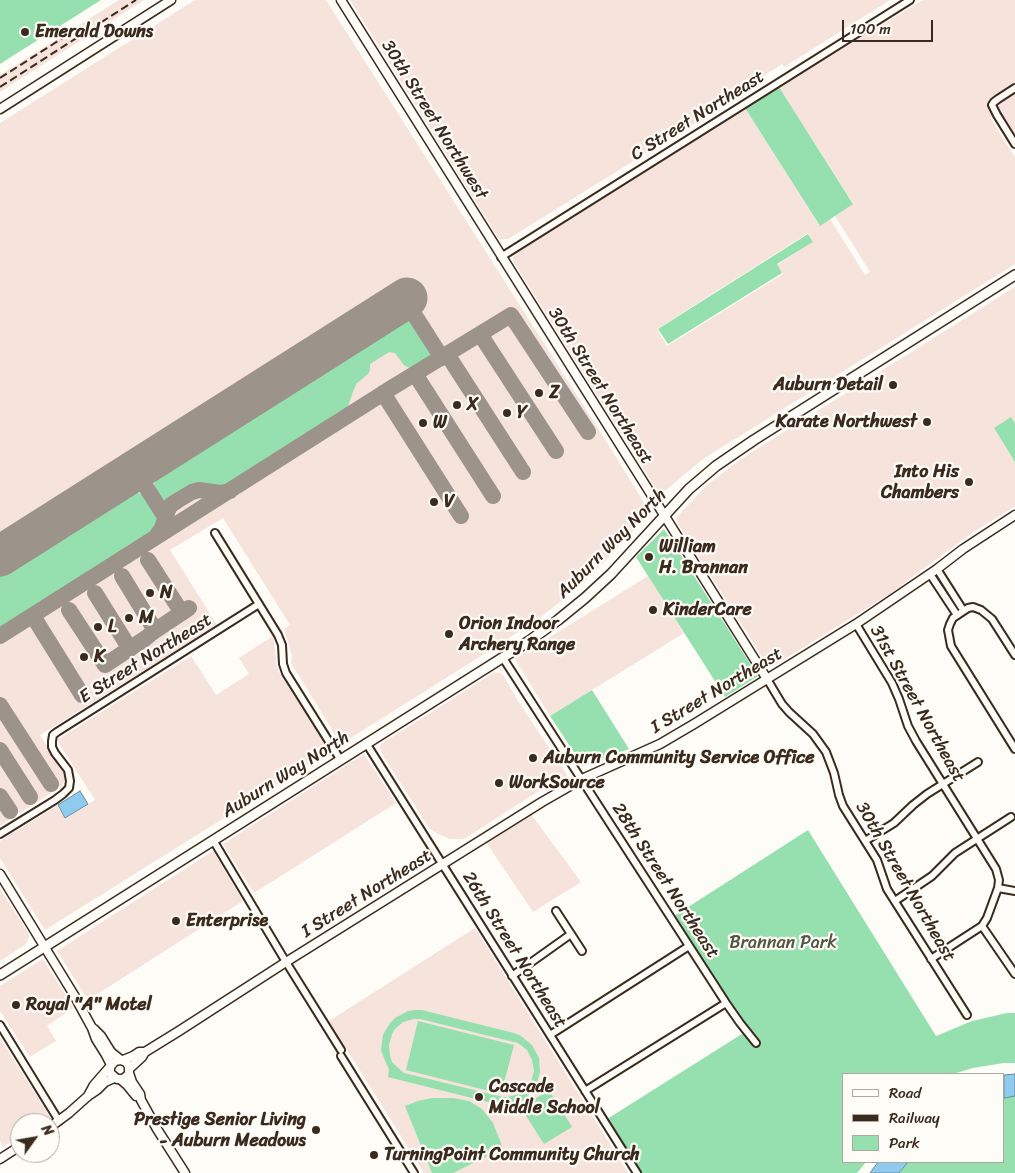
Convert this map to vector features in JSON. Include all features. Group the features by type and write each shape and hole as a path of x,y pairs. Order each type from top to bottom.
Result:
{"main road":[{"name":"Auburn Way North","path":"0,975 503,658 550,626 611,574 664,515 700,479 732,455 1015,275"}],"street":[{"path":"0,109 171,0"},
{"name":"30th Street Northwest","path":"341,0 501,257"},
{"name":"C Street Northeast","path":"501,257 910,0"},
{"path":"1015,88 992,105 996,115 1015,144"},
{"name":"30th Street Northeast","path":"501,257 782,704 812,734 826,752 844,806 877,860 894,901 966,1015"},
{"name":"I Street Northeast","path":"60,1120 105,1082 125,1077 145,1052 286,962 542,802 582,779 660,744 767,679 856,624 972,543 1015,516"},
{"path":"215,533 281,640 282,660 286,671 340,759"},
{"path":"937,569 963,610"},
{"path":"930,574 957,615"},
{"name":"E Street Northeast","path":"0,834 59,797 70,786 68,770 52,747 53,735 259,604"},
{"path":"1015,655 997,626 981,610 973,607 963,610 953,618 948,630 950,646 1012,738 1015,749"},
{"name":"31st Street Northeast","path":"856,624 892,682 911,732 997,871 998,888"},
{"name":"28th Street Northeast","path":"503,658 726,1003 756,1043"},
{"name":"26th Street Northeast","path":"366,743 637,1173"},
{"path":"865,841 894,823 918,801 978,762"},
{"path":"894,901 932,876 955,853 1011,817"},
{"path":"213,840 414,1173"},
{"path":"0,874 92,1028 96,1039 106,1055 110,1066 110,1073 141,1100"},
{"path":"931,959 982,926 987,918 998,888 1015,891"},
{"path":"556,911 582,951"},
{"path":"982,926 1015,974"},
{"path":"512,976 571,934"},
{"path":"550,1035 689,946"},
{"path":"585,1091 726,1003"},
{"path":"0,1025 54,1113"},
{"path":"92,1028 101,1036 111,1052 128,1064 132,1082 140,1094 141,1100 185,1173"},
{"name":"I Street Northeast","path":"88,1096 94,1085 115,1061 133,1056 139,1052 145,1052"}],"shaded area":[{"path":"119,0 144,0 0,92 0,75"},
{"path":"195,0 326,0 606,441 648,509 648,514 585,581 540,618 341,744 291,663 292,656 284,629 290,625 223,518 170,550 217,625 40,735 66,776 62,786 0,826 0,123"},
{"path":"350,0 890,0 784,67 782,64 713,108 714,111 508,239 499,239"},
{"path":"923,0 1015,0 1015,136 1000,112 990,118 1015,157 1015,264 703,459 663,491 655,487 513,261 513,258 515,254 745,108 819,225 830,219 865,275 870,272 835,216 853,203 779,87","holes":["808,233 813,242 777,265 783,274 667,346 657,329"]},
{"path":"1015,287 1015,423 1012,418 994,428 1015,462 1015,506 972,533 888,595 775,665 766,663 676,518 706,486 741,459"},
{"path":"648,576 684,633 550,716 515,659"},
{"path":"273,636 277,667 281,676 328,746 328,753 45,930 0,858 0,841 57,806 65,819 95,800 57,740 191,656 216,695 249,674 239,658"},
{"path":"495,672 503,675 567,775 464,839 450,839 429,828 382,754 381,744"},
{"path":"364,754 396,803 254,893 223,844"},
{"path":"531,814 581,882 533,912 486,842"},
{"path":"213,851 243,901 88,1000 57,951"},
{"path":"0,889 29,934 29,938 26,944 0,961"},
{"name":"Cascade Middle School","path":"475,928 628,1173 424,1173 329,1021"},
{"path":"43,959 73,1008 47,1026 56,1041 30,1057 0,1011 0,986"},
{"path":"0,1038 47,1113 10,1113 10,1142 3,1147 0,1141"}],"green space":[{"name":"Emerald Downs","path":"0,0 101,0 0,64"},
{"path":"779,87 853,204 820,226 745,108"},
{"path":"808,234 813,242 777,264 782,273 668,344 658,329"},
{"path":"407,312 419,327 432,351 434,358 430,362 421,368 413,370 404,365 395,353 389,352 370,364 368,374 357,383 354,389 346,412 299,443 229,487 224,489 202,485 195,486 166,504 161,501 154,484 160,469"},
{"path":"1011,417 1015,423 1015,462 994,428"},
{"path":"134,490 144,496 157,516 158,525 156,531 0,631 0,570 121,494"},
{"path":"664,529 758,676 725,697 636,557"},
{"path":"592,690 629,749 583,766 550,716"},
{"name":"Brannan Park","path":"808,830 936,1036 972,1021 1015,1013 1015,1063 973,1068 956,1073 842,1073 842,1163 865,1163 857,1173 637,1173 604,1121 745,1032 671,918"},
{"path":"422,1010 521,1036 532,1045 539,1058 540,1072 536,1086 521,1101 500,1105 388,1077 389,1069 381,1050 383,1035 395,1018 408,1011","holes":["420,1019 518,1043 527,1050 532,1060 534,1071 531,1082 519,1094 503,1097 404,1073 392,1062 390,1056 389,1045 392,1034 403,1022"]},
{"path":"418,1021 514,1045 501,1094 406,1070"},
{"path":"549,1090 572,1127 544,1144 521,1108"},
{"path":"1015,1096 1015,1173 899,1173 907,1163 1005,1163 1005,1098"},
{"path":"432,1098 453,1098 469,1101 482,1109 493,1123 503,1148 453,1173 432,1173 405,1106"}],"water":[{"path":"80,791 88,804 65,818 58,805"},
{"path":"1015,1074 1015,1096 1005,1098 1005,1075"},
{"path":"877,1163 907,1163 899,1173 870,1173"}],"taxiway":[{"path":"405,300 442,358"},
{"path":"0,636 393,387 511,315 588,432"},
{"path":"480,334 556,451"},
{"path":"447,354 523,472"},
{"path":"415,374 493,496"},
{"path":"383,393 461,516"},
{"path":"135,470 169,523"},
{"path":"156,537 162,528 168,510 177,501 199,490 220,493 230,491"},
{"path":"148,560 182,613"},
{"path":"122,576 155,630"},
{"path":"95,593 130,649"},
{"path":"69,610 105,665 189,608"},
{"path":"33,616 82,695"},
{"path":"0,705 51,784"},
{"path":"0,750 30,797"},
{"path":"0,796 10,811"}],"runway":[{"path":"0,556 407,298"}],"railway":[{"path":"0,87 136,0"},
{"path":"0,78 80,27"}],"place":[{"name":"Emerald Downs","path":"25,32"},
{"name":"Auburn Detail","path":"893,385"},
{"name":"Z","path":"539,393"},
{"name":"X","path":"457,405"},
{"name":"Y","path":"507,413"},
{"name":"Karate Northwest","path":"927,422"},
{"name":"W","path":"423,423"},
{"name":"Into His Chambers","path":"969,482"},
{"name":"V","path":"434,502"},
{"name":"William H. Brannan","path":"649,557"},
{"name":"N","path":"150,593"},
{"name":"KinderCare","path":"653,610"},
{"name":"M","path":"129,618"},
{"name":"L","path":"98,627"},
{"name":"Orion Indoor Archery Range","path":"449,634"},
{"name":"K","path":"84,657"},
{"name":"Auburn Community Service Office","path":"533,758"},
{"name":"WorkSource","path":"499,783"},
{"name":"Enterprise","path":"176,921"},
{"name":"Royal \"A\" Motel","path":"16,1005"},
{"name":"Cascade Middle School","path":"479,1097"},
{"name":"Prestige Senior Living - Auburn Meadows","path":"316,1130"},
{"name":"TurningPoint Community Church","path":"374,1155"}]}
